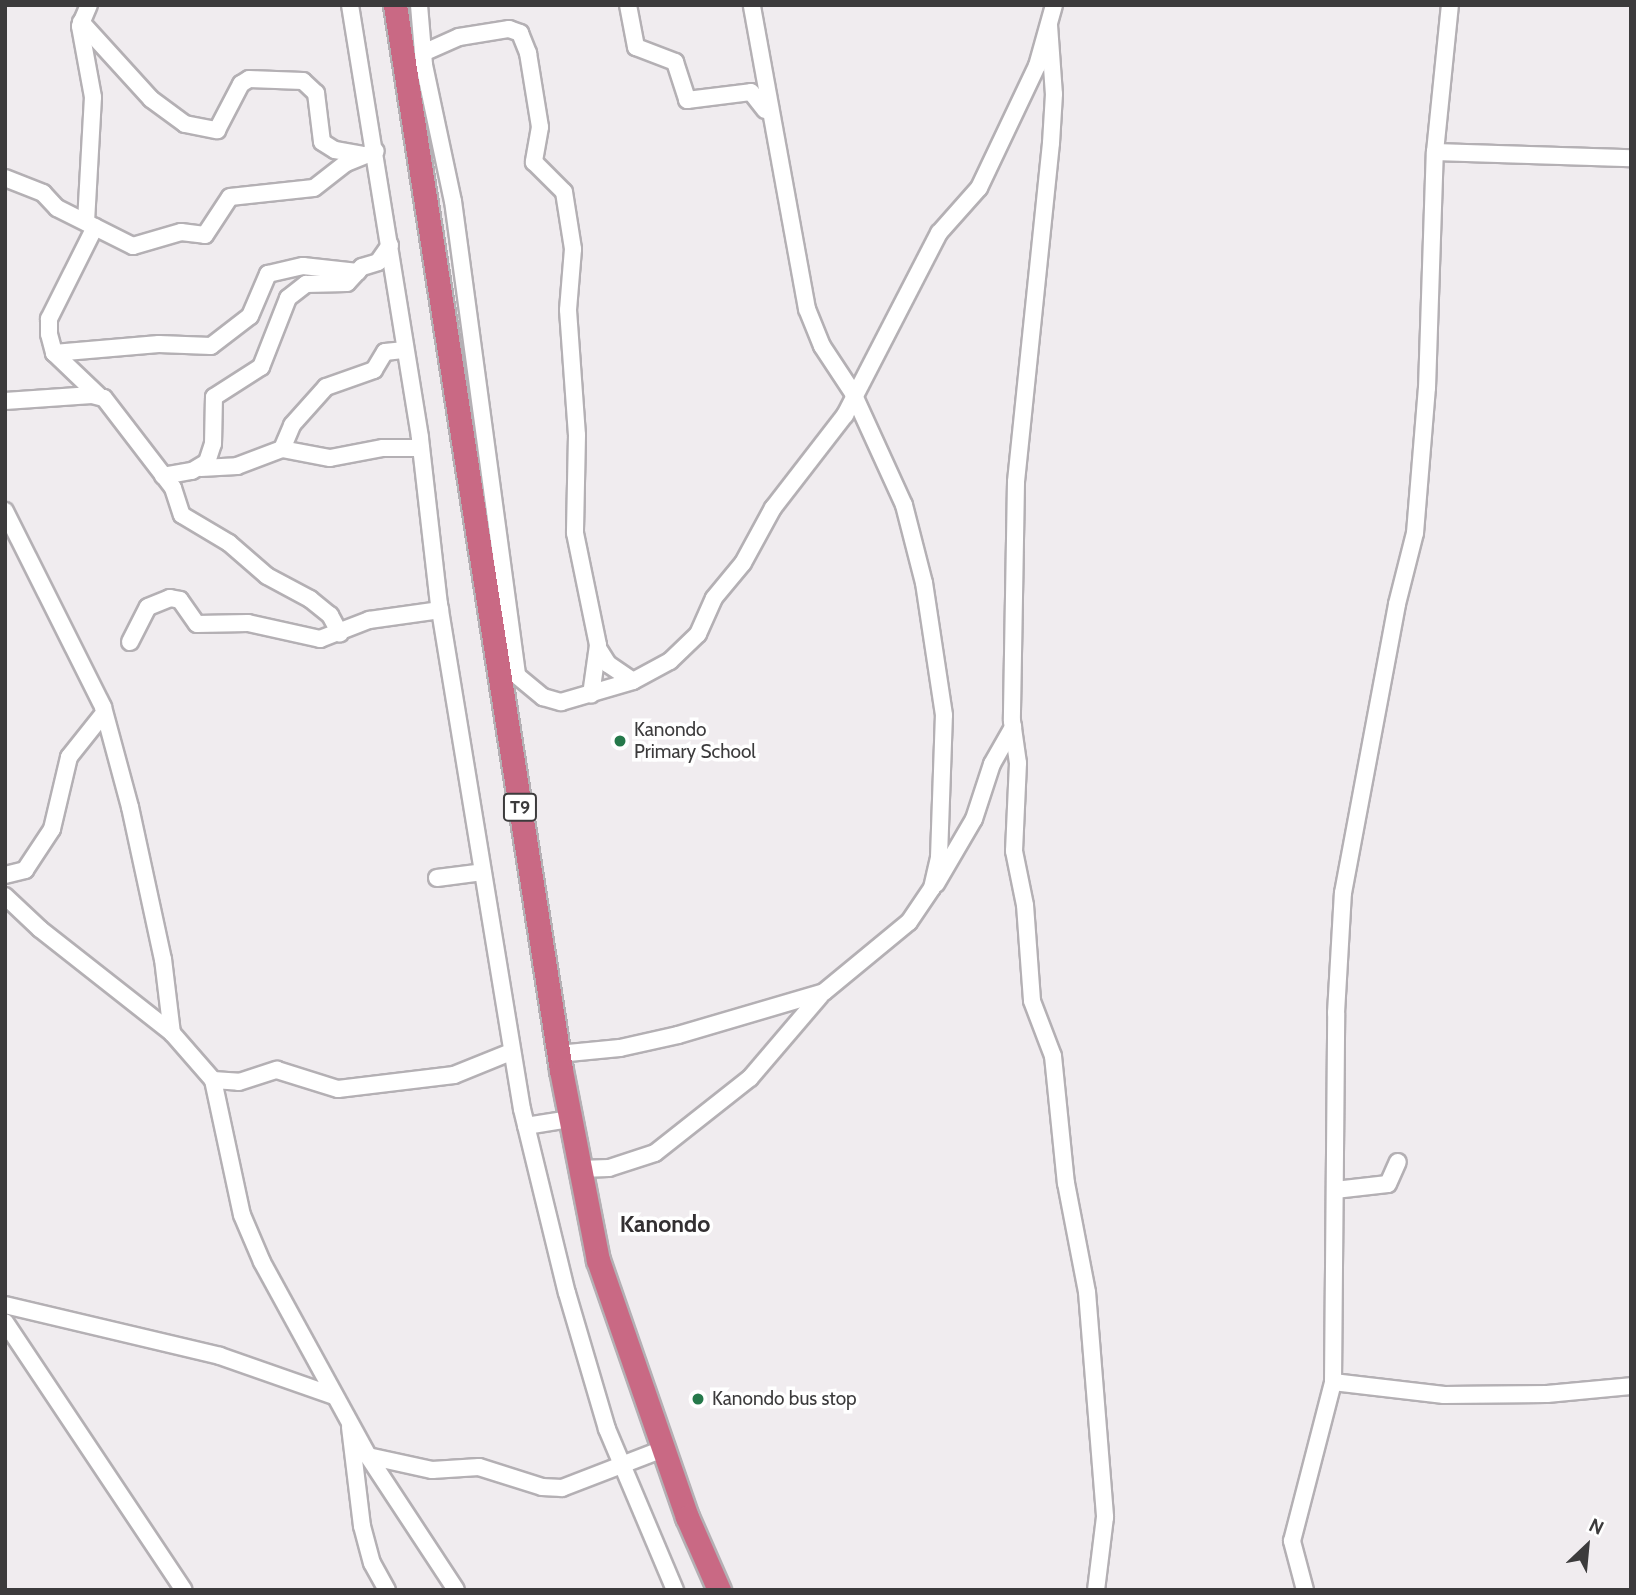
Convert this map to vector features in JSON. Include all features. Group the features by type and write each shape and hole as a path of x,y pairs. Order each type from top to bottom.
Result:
{"highway":[{"name":"T9","path":"395,5 558,1054 579,1169 598,1260 663,1449 719,1590"}],"street":[{"path":"89,5 81,22 93,97 90,225 49,319 54,353 116,410 177,495 182,515 229,544 267,576 310,599 330,615 340,634"},
{"path":"350,5 370,153 390,244 421,448 440,610 511,1052 526,1126 567,1293 621,1465 675,1590"},
{"path":"419,5 423,53 453,201 517,675"},
{"path":"628,5 636,47 675,62 685,99 751,92 770,119"},
{"path":"752,5 770,119 807,309 822,346 853,393 904,505 936,647 944,715 944,801 932,888"},
{"path":"497,659 542,697 561,702 633,681 670,661 698,634 720,589 743,563 779,499 841,422 853,393 925,256 979,188 1022,100 1054,5"},
{"path":"1305,1590 1292,1541 1333,1382 1336,1013 1343,893 1415,533 1427,388 1435,152 1450,5"},
{"path":"81,22 151,99 185,124 217,130 241,84 249,79 303,81 316,93 322,142 335,150 370,153"},
{"path":"1049,26 1054,94 1051,143 1016,482 1013,727 1018,763 1014,851 1025,905 1032,1001 1053,1056 1066,1183 1087,1292 1105,1517 1096,1590"},
{"path":"423,53 442,42 486,32 509,29 524,38 540,127 534,162 564,192 573,249 568,302 577,435 575,533 597,645 591,695"},
{"path":"1435,152 1631,158"},
{"path":"5,178 43,193 58,208 130,246 181,232 205,235 230,197 314,188 370,153"},
{"path":"201,468 212,453 214,397 261,367 288,298 306,284 346,283 358,272 379,262 390,244"},
{"path":"54,353 159,344 211,346 252,314 256,294 268,274 303,266 358,272"},
{"path":"282,449 292,425 326,387 374,370 385,352 405,350"},
{"path":"5,401 98,395"},
{"path":"163,476 201,468 237,466 282,449 330,458 383,448 421,448"},
{"path":"6,517 81,658 104,713 130,807 163,959 172,1032"},
{"path":"131,642 148,607 170,598 180,600 197,624 248,623 312,639 340,634 369,620 440,610"},
{"path":"597,645 608,664 633,681"},
{"path":"5,875 25,870 52,829 69,757 104,713"},
{"path":"579,1169 609,1168 655,1153 750,1078 824,992 909,922 965,836 982,801 992,764 1013,727"},
{"path":"437,878 483,872"},
{"path":"5,896 40,929 172,1032 213,1080 242,1215 334,1396 368,1456 456,1590"},
{"path":"558,1054 620,1048 678,1035 824,992"},
{"path":"213,1080 239,1082 277,1070 338,1089 454,1075 511,1052"},
{"path":"526,1126 570,1119"},
{"path":"1335,1190 1388,1184 1398,1162"},
{"path":"5,1305 220,1356 334,1396"},
{"path":"5,1322 184,1590"},
{"path":"1333,1382 1444,1395 1547,1394 1631,1386"},
{"path":"350,1424 362,1527 372,1563 387,1590"},
{"path":"368,1456 432,1469 479,1467 542,1487 562,1488 663,1449"}],"place":[{"name":"Kanondo Primary School","path":"620,741"},
{"name":"Kanondo bus stop","path":"698,1399"}],"district":[{"name":"Kanondo","path":"665,1224"}]}
